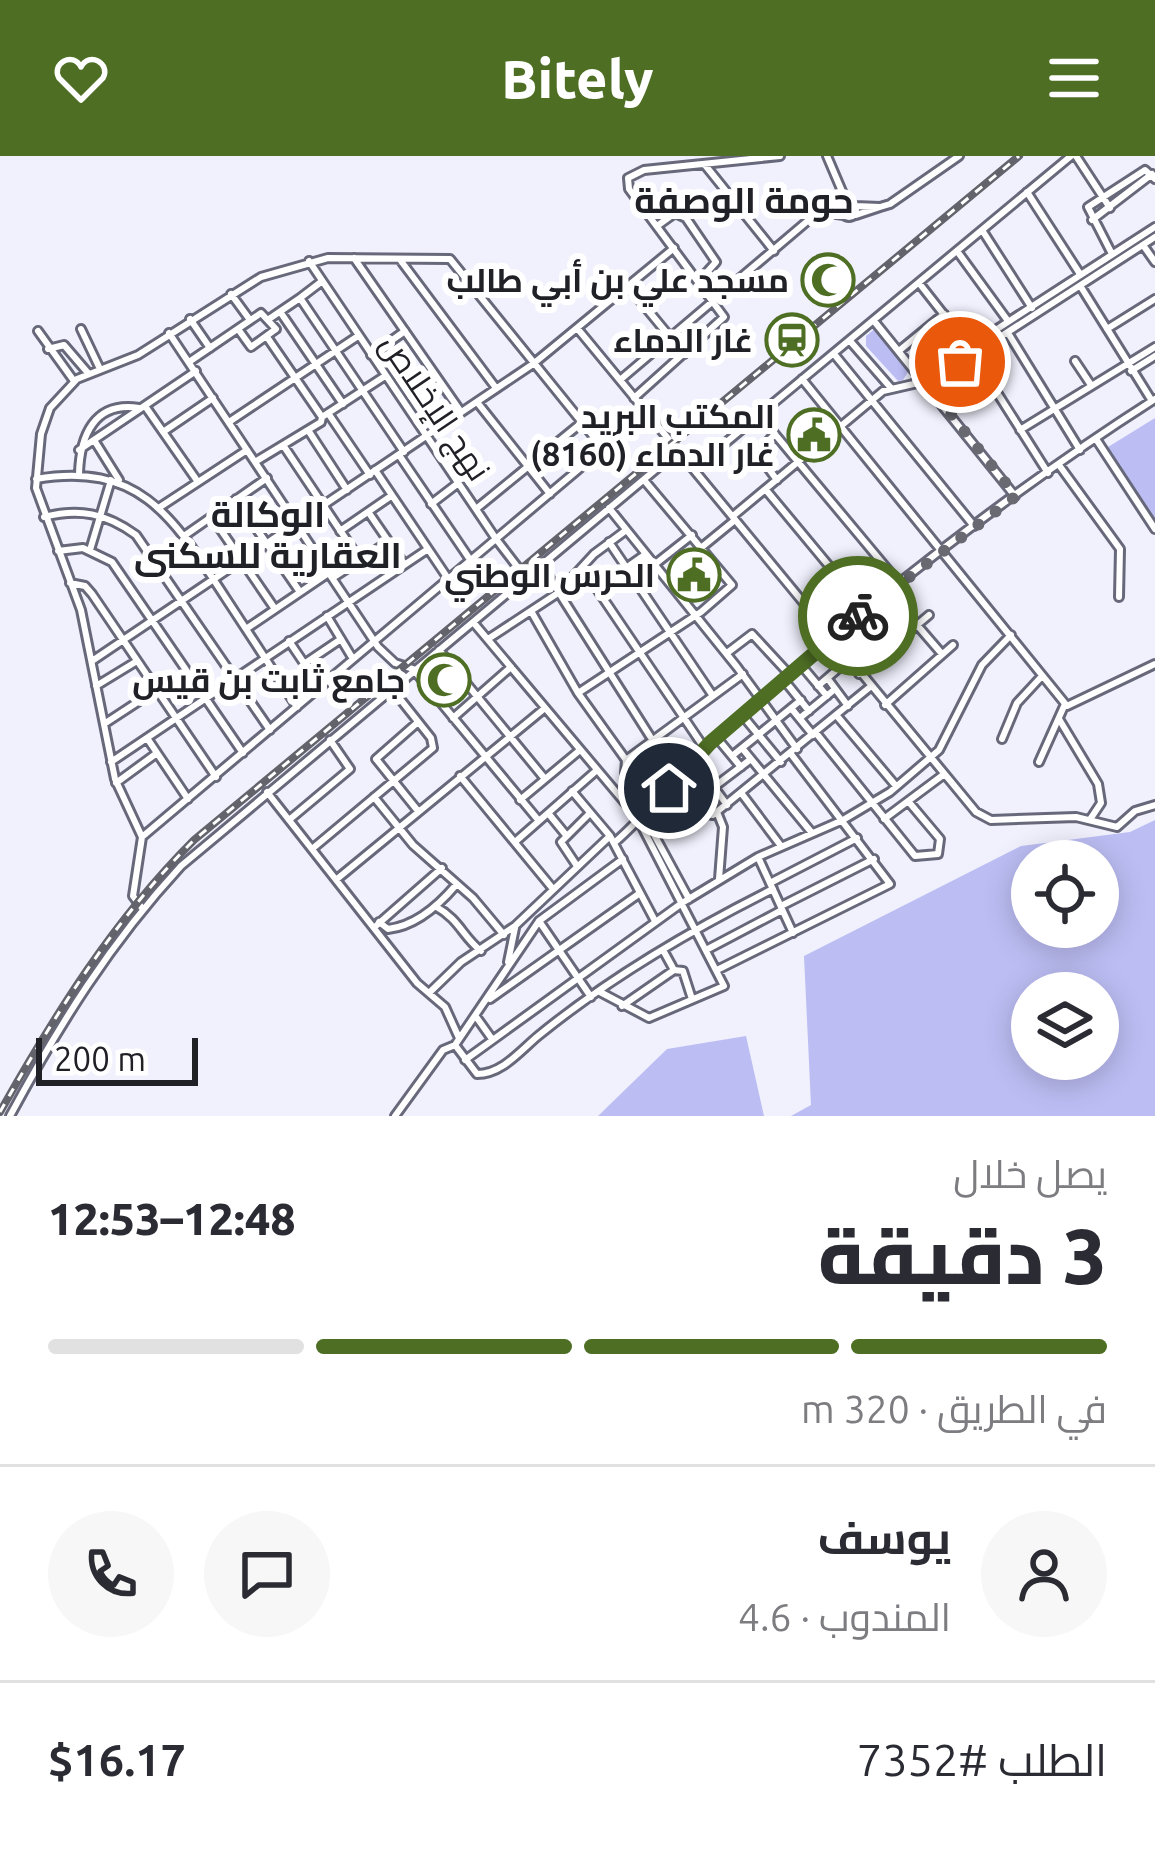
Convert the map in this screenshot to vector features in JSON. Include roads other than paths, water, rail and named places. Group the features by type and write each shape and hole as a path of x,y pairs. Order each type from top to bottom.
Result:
{"street":[{"path":"634,398 723,320 723,310 629,189 628,178 644,170 781,156"},
{"path":"827,156 849,209"},
{"path":"935,156 943,167"},
{"path":"620,380 822,212 880,207 959,156"},
{"path":"694,469 1074,156 1110,208"},
{"path":"704,164 774,250"},
{"path":"1092,220 1154,176 1145,170 1087,209 1092,220 1112,254"},
{"path":"428,993 642,818 705,749 833,636 941,549 1154,400 1129,367 1027,192"},
{"path":"657,226 676,213 684,214 716,262 700,280"},
{"path":"703,547 872,400 891,388 923,380 1007,332 1155,227"},
{"path":"982,230 1034,310"},
{"path":"970,351 1008,321 1080,286 1155,237"},
{"path":"1143,245 1155,262"},
{"path":"92,661 532,364 674,248"},
{"path":"957,251 1008,321 1007,332 1080,450"},
{"path":"354,258 461,412"},
{"path":"400,259 496,388"},
{"path":"142,837 599,452 599,444 450,259 309,261 261,277 138,355 74,381 56,398 45,420 35,479 44,517 81,610 116,783 142,837 134,896 142,908"},
{"name":"نهج الإخلاص","path":"309,261 526,578"},
{"path":"269,319 322,282"},
{"path":"919,283 970,351 1048,473"},
{"path":"628,286 684,354"},
{"path":"231,293 250,320"},
{"path":"300,298 471,561"},
{"path":"1107,329 1155,299"},
{"path":"280,311 343,404"},
{"path":"189,362 262,312 276,329 251,347 238,329"},
{"path":"900,350 944,314"},
{"path":"190,319 210,348"},
{"path":"874,321 1016,496"},
{"path":"577,328 976,812 991,820 1091,818 1120,826 1135,811 1155,805"},
{"path":"81,329 100,369"},
{"path":"371,355 406,331"},
{"path":"38,332 74,381"},
{"path":"169,334 375,640 392,660 414,670 539,821"},
{"path":"229,422 358,335"},
{"path":"267,337 392,495 449,580"},
{"path":"850,341 891,388"},
{"path":"48,349 64,345 88,373"},
{"path":"1129,367 1155,347"},
{"path":"834,354 974,526"},
{"path":"1020,430 1091,385 1155,356"},
{"path":"1075,361 1091,385"},
{"path":"79,450 196,371"},
{"path":"256,462 385,376"},
{"path":"802,379 1065,704 1076,705 1155,664"},
{"path":"163,431 213,398"},
{"path":"477,402 550,494"},
{"path":"79,474 79,450 86,430 100,415 118,407 144,407"},
{"path":"144,407 198,482"},
{"path":"759,415 899,584"},
{"path":"476,509 581,423"},
{"path":"308,430 346,490"},
{"path":"775,434 757,453 777,480"},
{"path":"1096,439 1155,530"},
{"path":"94,440 121,483"},
{"path":"283,445 360,560"},
{"path":"160,507 247,449"},
{"path":"10,1116 66,1012 142,908 197,850 679,450"},
{"path":"1059,465 1120,549 1119,597"},
{"path":"35,479 79,474 111,480 160,507 297,707"},
{"path":"184,536 267,478"},
{"path":"578,693 695,616 732,585 643,479"},
{"path":"89,550 111,480"},
{"path":"431,504 458,484"},
{"path":"766,490 849,590"},
{"path":"340,531 392,495"},
{"path":"236,499 300,592"},
{"path":"609,508 743,674 890,886 717,970"},
{"path":"44,517 70,512 101,515 136,535 270,730"},
{"path":"368,512 404,564"},
{"path":"212,517 275,610"},
{"path":"488,639 558,593 626,530"},
{"path":"654,565 692,535"},
{"path":"246,629 388,542"},
{"path":"609,542 713,696"},
{"path":"111,761 428,549"},
{"path":"58,551 89,550 112,562 243,753"},
{"path":"626,568 646,554"},
{"path":"542,565 653,740"},
{"path":"582,567 705,749"},
{"path":"70,583 88,590 216,777"},
{"path":"531,611 578,693 626,760 625,773 644,799"},
{"path":"859,674 928,615"},
{"path":"326,616 353,658"},
{"path":"473,622 642,818 724,987 649,1018 600,992"},
{"path":"917,625 942,654"},
{"path":"727,653 752,634 809,711"},
{"path":"465,1060 686,901 758,857 843,820 896,786 950,734 982,665 1011,635"},
{"path":"304,664 341,639"},
{"path":"289,641 320,687"},
{"path":"885,705 953,645"},
{"path":"439,650 545,779"},
{"path":"818,686 848,660"},
{"path":"96,686 137,662"},
{"path":"801,665 827,696"},
{"path":"453,718 511,667"},
{"path":"626,760 743,674"},
{"path":"1003,739 1017,703 1042,676"},
{"path":"827,679 848,706"},
{"path":"676,777 710,816 870,687"},
{"path":"312,849 433,748 434,741 392,688"},
{"path":"800,718 835,689"},
{"path":"104,724 156,690"},
{"path":"732,756 801,700"},
{"path":"818,703 896,786"},
{"path":"1039,763 1065,704"},
{"path":"337,879 545,708"},
{"path":"791,708 915,856 938,854 940,839 908,801"},
{"path":"743,716 781,762"},
{"path":"1059,719 1098,784 1101,803 1091,818"},
{"path":"418,722 377,756 378,764 418,811"},
{"path":"147,738 188,799"},
{"path":"717,738 741,767"},
{"path":"290,820 350,769 330,740"},
{"path":"742,748 812,833"},
{"path":"520,800 580,750"},
{"path":"116,783 157,753"},
{"path":"714,788 751,759"},
{"path":"694,760 728,805"},
{"path":"515,842 597,770"},
{"path":"733,773 781,846"},
{"path":"884,819 943,775"},
{"path":"460,776 554,890"},
{"path":"630,809 676,777"},
{"path":"572,791 612,839 655,921"},
{"path":"267,792 428,993 445,1007 465,1060 477,1074 494,1072 600,992 695,930 857,838"},
{"path":"374,797 419,851 442,868 504,935"},
{"path":"717,812 723,824 718,881"},
{"path":"548,813 566,835"},
{"path":"578,866 561,848 566,835 590,814"},
{"path":"758,857 793,933"},
{"path":"395,1116 443,1051 476,1016 539,921 622,860"},
{"path":"706,950 874,860"},
{"path":"377,925 442,868"},
{"path":"377,925 396,928 435,906 456,885"},
{"path":"487,1001 640,893"},
{"path":"435,906 461,924 481,951"},
{"path":"539,921 592,998"},
{"path":"507,965 515,926"},
{"path":"663,950 674,970"},
{"path":"622,1006 674,970 683,971 693,1000"},
{"path":"476,1016 492,1040"}],"railway":[{"path":"0,1112 88,969 137,903 194,840 1019,156"}],"place":[{"name":"مسجد علي بن أبي طالب","path":"828,280"},
{"name":"غار الدماء","path":"792,340"},
{"name":"المكتب البريد غار الدماء (8160)","path":"814,435"},
{"name":"الحرس الوطني","path":"694,575"},
{"name":"جامع ثابت بن قیس","path":"444,680"}],"district":[{"name":"حومة الوصفة","path":"744,200"},
{"name":"الوكالة العقارية للسكنى","path":"268,534"}]}
